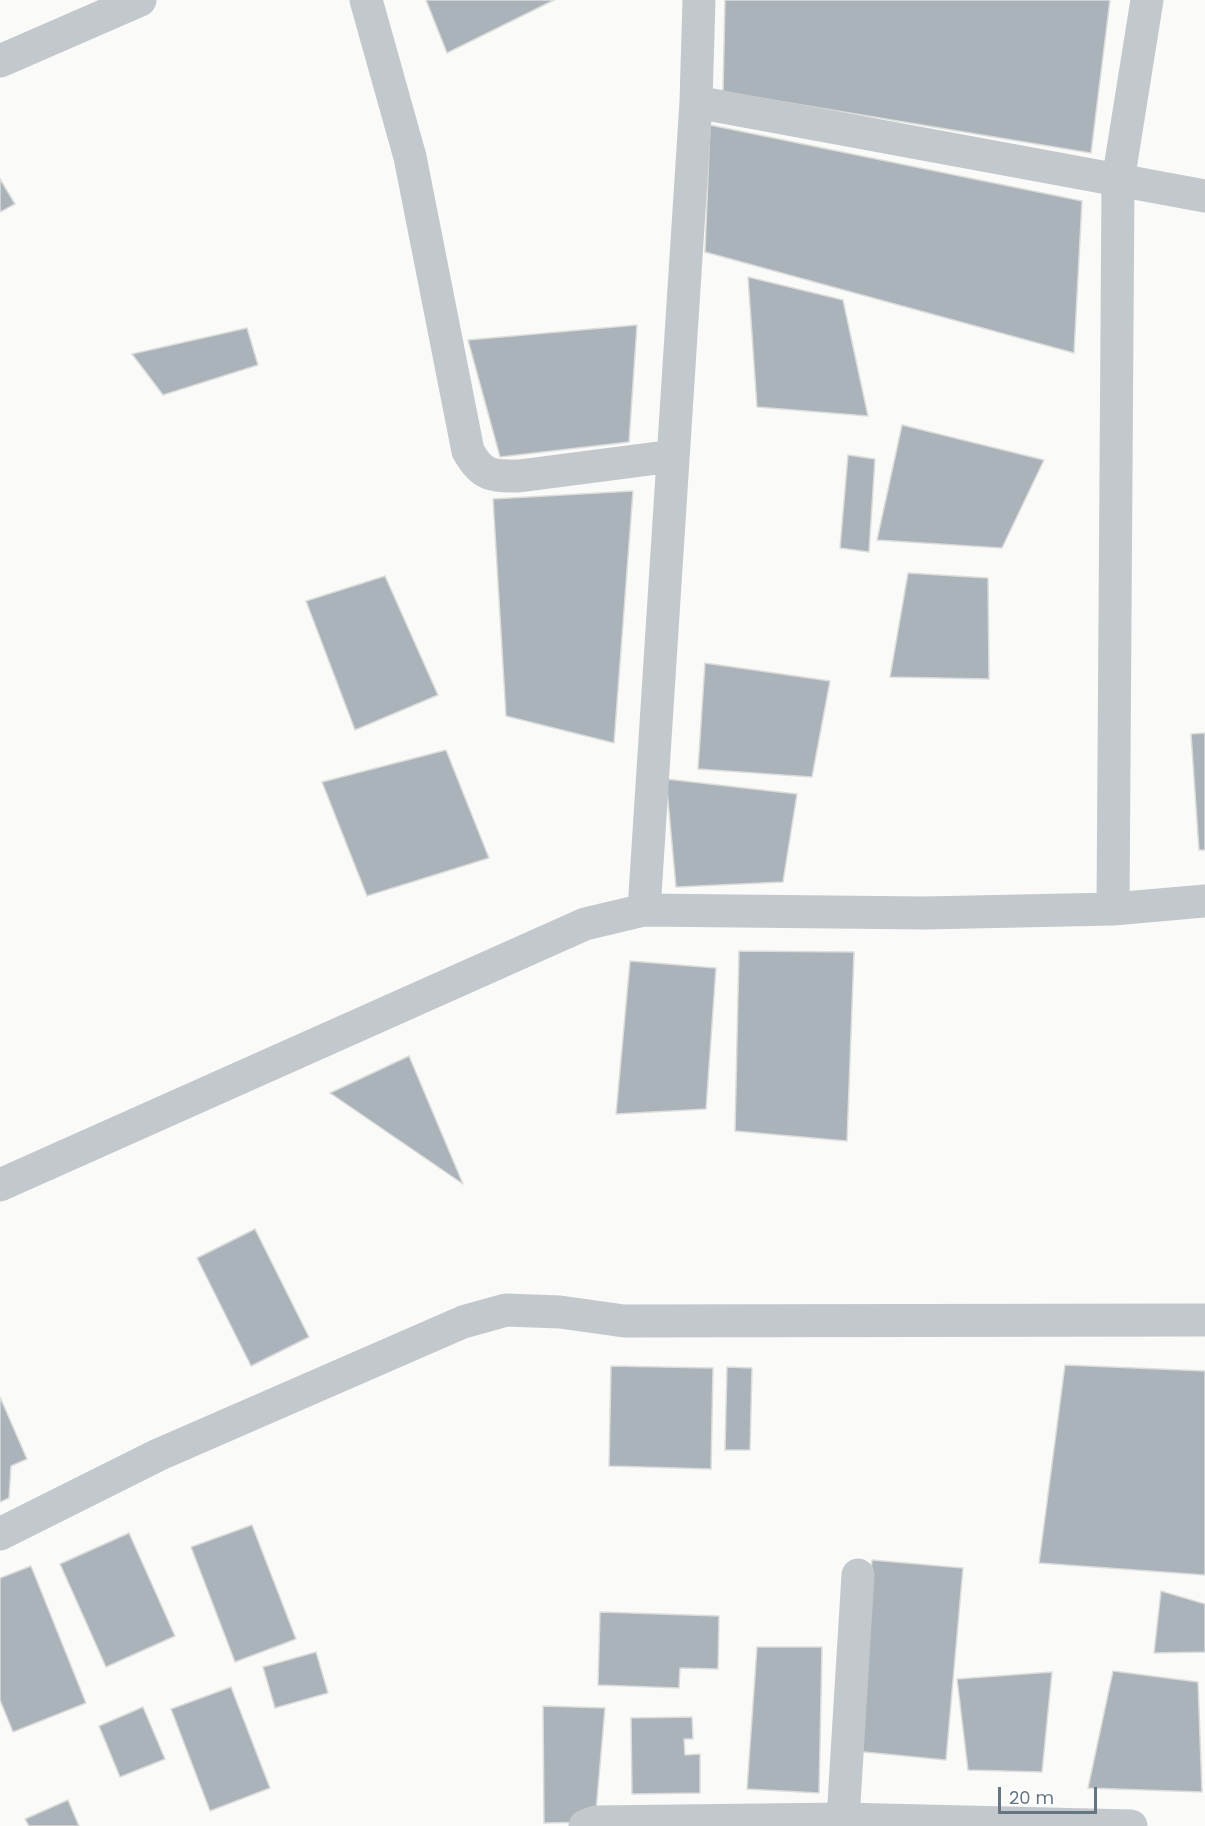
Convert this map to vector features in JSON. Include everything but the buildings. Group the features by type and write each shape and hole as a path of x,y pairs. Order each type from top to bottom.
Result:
{"street":[{"path":"366,0 410,157 468,451 477,468 496,476 519,476 673,456"},
{"path":"644,910 696,102 699,0"},
{"path":"1113,909 1118,181 1147,0"},
{"path":"0,61 126,3"},
{"path":"696,102 1205,196"},
{"path":"0,1185 585,924 644,910 925,913 1113,909 1205,901"},
{"path":"0,1534 169,1450 463,1322 506,1310 560,1312 624,1321 1205,1320"},
{"path":"843,1819 858,1575"},
{"path":"585,1826 595,1822 843,1819 1131,1826"}]}
